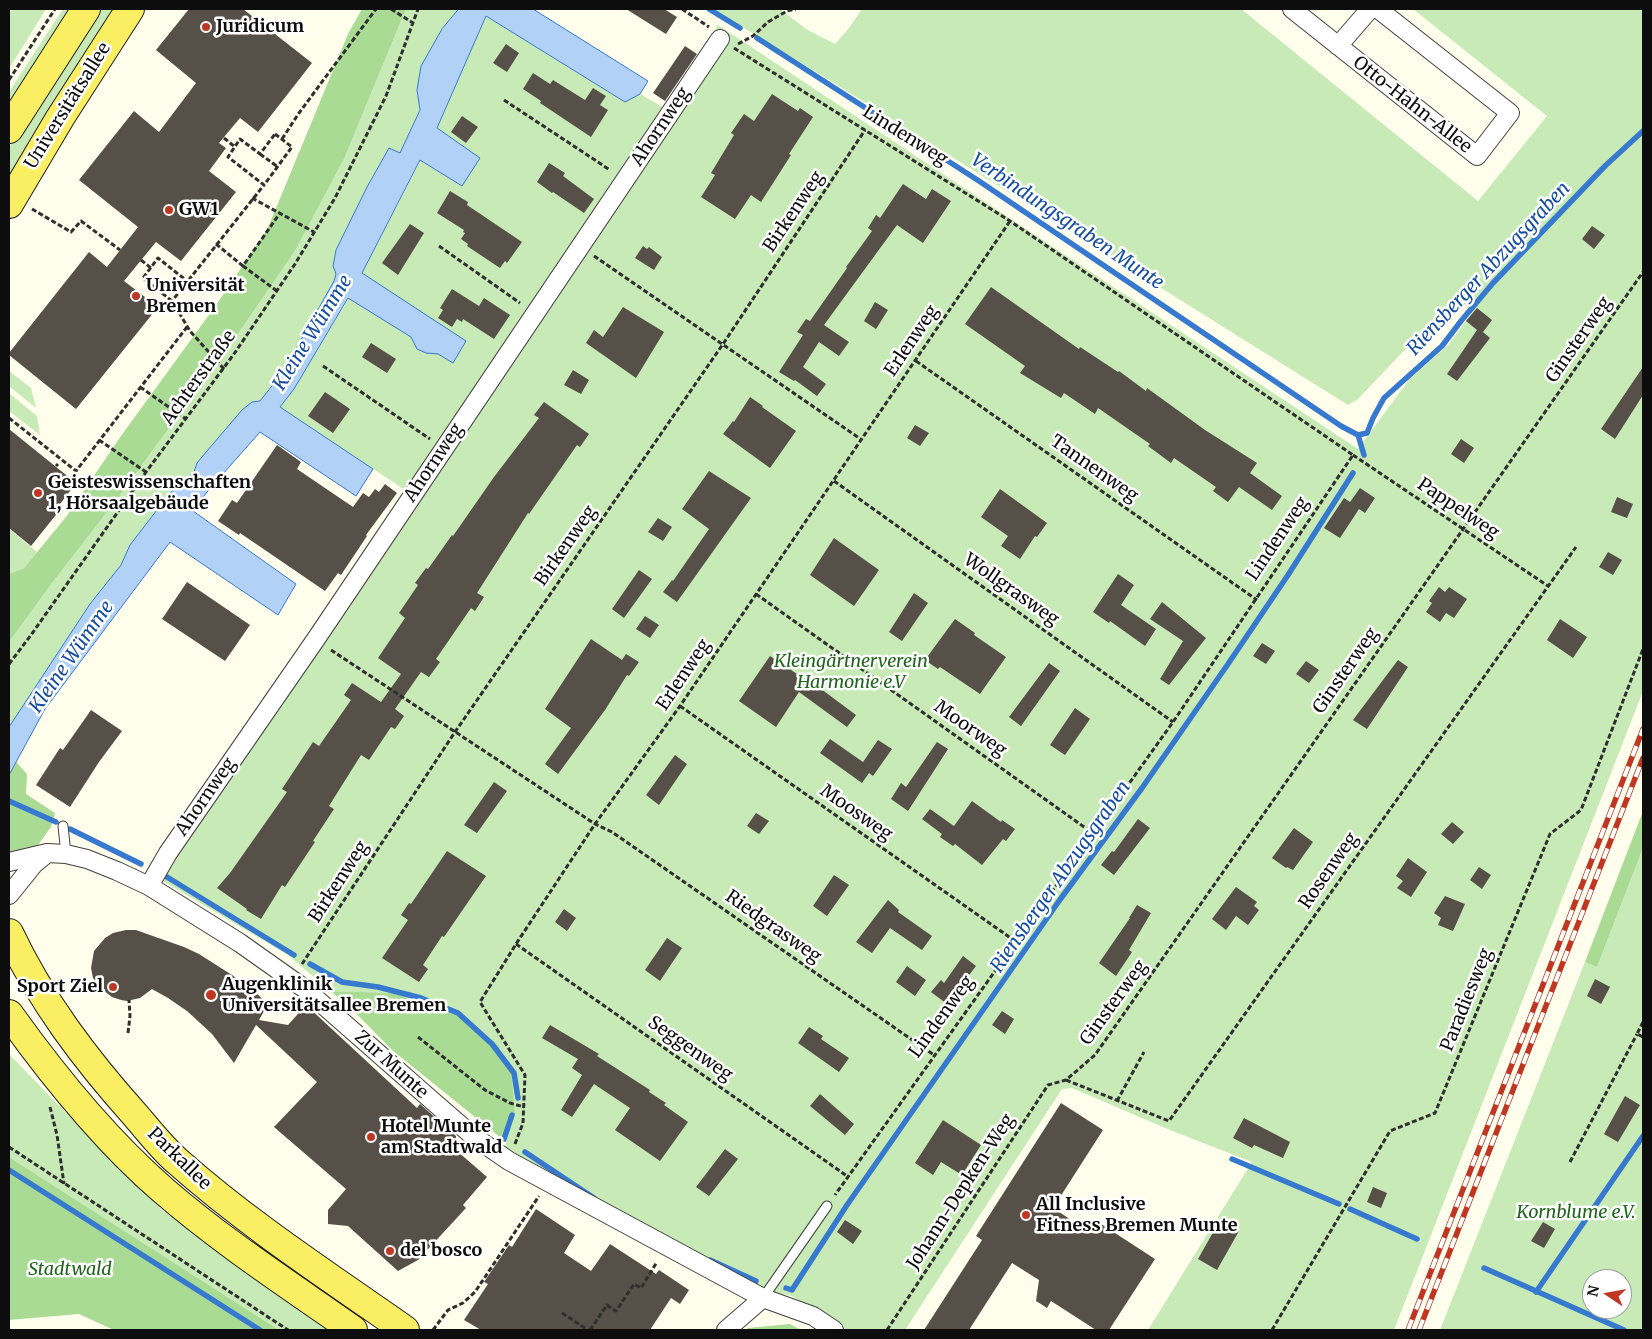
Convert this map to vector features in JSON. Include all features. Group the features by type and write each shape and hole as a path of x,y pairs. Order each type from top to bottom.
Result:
{"main road":[{"name":"Universitätsallee","path":"9,129 86,9"},
{"name":"Universitätsallee","path":"11,201 60,118 130,9"},
{"name":"Parkallee","path":"9,933 19,955 55,1015 100,1075 175,1160 241,1214 405,1330"},
{"name":"Parkallee","path":"9,1014 69,1092 117,1146 163,1190 223,1239 353,1330"}],"street":[{"name":"Otto-Hahn-Allee","path":"1292,9 1477,156 1510,113 1378,9"},
{"path":"1338,46 1370,9"},
{"name":"Ahornweg","path":"149,886 168,853 316,639 625,180 727,43"},
{"path":"9,895 34,864 47,854"},
{"name":"Zur Munte","path":"9,862 47,854 66,854 87,859 149,886 240,943 305,988 443,1111 473,1136 509,1161 666,1248 763,1298 812,1316 834,1330"},
{"path":"726,1330 763,1298"}],"lane":[{"path":"63,826 66,854"},
{"path":"763,1298 827,1206"}],"path":[{"path":"9,80 55,9"},
{"path":"282,140 299,113 376,9"},
{"path":"391,9 414,23"},
{"name":"Achterstraße","path":"9,664 146,472 224,368 314,232 335,198 386,96 418,9"},
{"name":"Lindenweg","path":"682,9 716,31 727,43 1010,221 1353,455 1173,722 827,1206"},
{"path":"727,43 753,36 768,22 796,9"},
{"path":"504,100 625,180"},
{"name":"Birkenweg","path":"292,980 455,732 723,344 865,130"},
{"path":"172,301 292,147 275,134 260,154"},
{"path":"224,138 235,147"},
{"path":"264,185 228,158 240,139 278,166"},
{"path":"252,198 314,232"},
{"path":"11,201 71,232 81,221 120,250"},
{"path":"243,266 280,213"},
{"name":"Erlenweg","path":"509,1161 523,1123 525,1075 480,1002 595,824 680,706 1010,221"},
{"path":"216,244 276,291"},
{"path":"439,246 535,314"},
{"path":"581,247 862,440"},
{"path":"187,280 158,258 143,278 172,301 187,327 224,368"},
{"path":"141,260 151,268"},
{"name":"Ginsterweg","path":"1066,1080 1095,1055 1643,272"},
{"path":"9,418 76,470 187,327"},
{"name":"Tannenweg","path":"916,361 1257,600"},
{"path":"323,366 444,448"},
{"path":"140,387 186,419"},
{"path":"99,440 146,472"},
{"name":"Pappelweg","path":"1353,455 1548,586"},
{"name":"Wollgrasweg","path":"834,481 1173,722"},
{"name":"Rosenweg","path":"1066,1080 1169,1121 1576,547"},
{"name":"Moorweg","path":"756,594 1094,834"},
{"name":"Riedgrasweg","path":"316,639 595,824 612,832 934,1055"},
{"name":"Paradiesweg","path":"1272,1330 1390,1131 1435,1112 1550,834 1581,810 1643,649"},
{"name":"Moosweg","path":"680,706 1016,941"},
{"name":"Seggenweg","path":"516,944 847,1176"},
{"path":"128,1033 129,1000"},
{"path":"1570,1162 1643,1022"},
{"path":"1637,1034 1643,1037"},
{"path":"418,1037 485,1090 510,1103 524,1107"},
{"path":"1117,1100 1144,1052"},
{"name":"Johann-Depken-Weg","path":"887,1330 1048,1085 1066,1080"},
{"path":"48,1103 64,1184"},
{"path":"9,1147 288,1330"},
{"path":"433,1330 448,1310 463,1303 475,1292 548,1183"},
{"path":"562,1313 589,1330 607,1305 616,1311 634,1284 641,1288 666,1248"}],"green space":[{"path":"9,9 46,9 9,69"},
{"path":"63,9 72,9 11,104 9,102 9,92"},
{"path":"96,9 118,9 9,183 9,148 31,108"},
{"path":"362,9 406,9 344,159 295,251 242,328 115,502 9,642 9,574 24,568 66,517 267,230 348,34"},
{"path":"406,9 459,9 442,29 417,90 420,109 400,154 389,149 367,187 336,250 333,266 336,274 334,281 283,372 260,401 197,463 194,472 170,493 130,545 121,565 90,604 9,727 9,642 115,502 242,328 295,251 344,159"},
{"name":"Kleingärtnerverein Harmonie e.V","path":"713,9 780,9 806,29 835,44 862,9 1241,9 1478,201 1547,116 1413,9 1643,9 1643,691 1394,1330 1148,1330 1252,1162 1170,1130 1072,1088 1062,1089 905,1330 846,1330 792,1296 755,1289 505,1151 515,1115 392,993 330,991 288,955 163,881 165,870 417,498 280,407 294,389 349,298 421,160 480,159 437,128 486,16 625,102 640,94 666,109 718,25 1358,449 1409,380 1448,345 1472,313 1459,298 1435,318 1357,400 1348,405"},
{"path":"9,371 31,388 36,408 9,386"},
{"path":"9,393 37,416 40,435 9,411"},
{"path":"9,529 37,552 24,568 9,574"},
{"path":"16,762 27,774 26,794 55,813 51,827 33,852 9,858 9,775"},
{"path":"1643,811 1643,848 1597,967 1585,962"},
{"name":"Kornblume e.V.","path":"1643,848 1643,1330 1440,1330 1585,962 1597,967"},
{"path":"330,991 392,993 463,1015 498,1045 511,1071 515,1115 506,1142 392,1050 347,1004"},
{"path":"9,1054 162,1210 336,1330 279,1330 9,1157"},
{"name":"Stadtwald","path":"9,1157 279,1330 114,1330 79,1314 9,1320"},
{"path":"790,1324 801,1330 745,1330 748,1328"}],"water":[{"name":"Kleine Wümme","path":"459,9 533,9 648,81 640,94 625,102 486,16 437,128 480,158 462,186 420,160 362,273 466,341 453,363 438,354 426,353 417,349 411,337 348,298 294,389 280,407 373,469 356,496 260,432 207,492 193,511 296,584 278,615 170,542 45,709 9,775 9,727 90,604 121,565 130,545 170,493 194,472 197,463 242,410 252,402 260,401 283,372 334,281 336,274 333,266 336,250 367,187 389,148 400,153 420,110 417,90 421,66 442,29"}],"building":[{"name":"GW1","path":"189,9 243,9 312,63 258,132 240,118 219,143 226,148 209,171 236,192 181,261 156,242 124,281 158,307 76,409 9,355 9,353 89,252 107,267 138,227 79,180 134,111 159,132 196,83 156,50"},
{"path":"626,9 664,9 677,17 666,34"},
{"path":"506,44 519,53 507,72 493,63"},
{"path":"685,46 697,54 665,101 653,93"},
{"path":"533,73 550,84 553,80 585,100 593,88 606,96 600,105 608,110 591,137 540,103 541,101 523,89"},
{"path":"772,94 798,111 800,108 813,117 761,202 751,195 735,219 701,197 715,175 711,173 734,135 731,133 744,114 754,121"},
{"path":"462,116 478,127 466,143 451,132"},
{"path":"549,163 565,173 563,176 594,199 584,213 537,182"},
{"path":"903,184 926,199 932,189 951,201 923,243 897,225 824,325 849,342 839,356 819,342 803,367 826,384 817,396 795,380 779,372 803,335 797,332 806,319 810,321 872,231 868,228 876,215 880,218"},
{"path":"450,191 468,202 467,205 522,242 507,263 505,261 500,268 467,246 468,244 461,239 465,233 463,232 464,230 437,213"},
{"path":"410,224 424,233 398,275 382,263"},
{"path":"1592,226 1605,235 1594,249 1582,239"},
{"path":"643,246 647,249 649,247 662,257 654,270 635,258"},
{"path":"991,287 1079,349 1080,347 1119,371 1146,391 1147,388 1205,430 1257,463 1250,473 1282,496 1272,510 1239,487 1228,502 1213,491 1216,487 1174,458 1171,463 1148,446 1150,444 1098,408 1095,414 1064,393 1061,398 1020,373 1025,366 965,324"},
{"path":"452,289 479,306 484,298 510,315 494,339 463,319 462,322 457,319 452,327 438,318 443,310 440,308"},
{"path":"875,302 888,310 876,329 864,321"},
{"path":"623,307 664,332 636,378 586,343 594,330 603,337"},
{"path":"1477,308 1492,320 1483,332 1490,338 1457,381 1447,374 1477,330 1466,321"},
{"path":"371,343 396,359 387,373 362,357"},
{"path":"1643,367 1643,395 1615,439 1601,429"},
{"path":"573,370 589,380 581,394 564,385"},
{"path":"325,392 350,409 333,433 308,416"},
{"path":"750,397 796,431 770,468 723,434 734,422"},
{"path":"544,402 589,434 580,447 577,445 528,513 477,593 484,597 475,611 471,608 436,659 440,662 429,677 421,672 395,709 404,716 395,729 391,727 369,760 361,755 329,806 334,809 313,841 315,842 285,887 282,885 261,919 217,888 230,873 287,792 282,789 313,742 319,746 351,700 344,695 352,683 381,702 401,674 378,658 405,618 399,613 418,585 415,583 453,536 494,477 539,418 534,415"},
{"path":"915,425 929,433 920,446 907,438"},
{"name":"Geisteswissenschaften 1, Hörsaalgebäude","path":"9,429 76,483 60,504 63,506 31,546 9,528"},
{"path":"1461,439 1474,448 1464,463 1451,454"},
{"path":"277,445 301,462 297,469 353,507 363,493 369,497 375,489 379,492 385,484 397,493 366,535 341,575 338,573 325,591 240,533 239,535 218,521 232,500 237,503"},
{"path":"709,471 751,498 677,602 663,592 673,581 709,529 682,509"},
{"path":"1360,488 1375,498 1365,513 1359,509 1340,538 1324,528 1344,498 1350,502"},
{"path":"1000,489 1047,523 1037,537 1035,536 1020,559 1001,546 1008,536 981,517"},
{"path":"1617,497 1633,504 1627,518 1611,512"},
{"path":"658,518 672,527 663,541 648,532"},
{"path":"834,538 879,570 854,606 810,575"},
{"path":"1608,552 1622,560 1613,575 1599,567"},
{"path":"639,570 652,579 624,618 612,609"},
{"path":"1118,574 1134,585 1121,605 1156,629 1145,646 1110,621 1109,623 1093,612"},
{"path":"187,582 250,625 225,661 162,619"},
{"path":"1439,587 1445,592 1449,587 1467,599 1454,618 1446,613 1440,622 1426,612 1432,603 1429,601"},
{"path":"914,593 928,603 902,641 889,632"},
{"path":"1162,602 1206,638 1169,685 1160,679 1183,641 1150,619"},
{"path":"645,616 659,625 650,638 636,629"},
{"path":"955,619 1006,657 980,694 940,667 938,669 925,660"},
{"path":"1560,619 1587,637 1573,658 1547,640"},
{"path":"591,639 622,660 626,654 639,662 629,676 627,675 605,710 558,774 545,764 571,728 545,709"},
{"path":"1262,643 1275,651 1266,664 1253,656"},
{"path":"770,656 803,678 805,677 856,715 847,727 799,692 776,727 739,701"},
{"path":"1398,660 1408,667 1367,729 1353,720"},
{"path":"1306,661 1319,670 1309,683 1296,674"},
{"path":"1049,663 1060,671 1021,726 1009,717"},
{"path":"1075,708 1090,719 1065,755 1050,745"},
{"path":"91,710 122,731 70,807 36,785 60,748 63,750"},
{"path":"830,739 863,762 878,740 892,749 873,776 869,773 862,783 820,753"},
{"path":"937,742 948,749 908,811 891,799 901,783 906,787"},
{"path":"675,755 687,764 659,805 646,795"},
{"path":"494,782 507,791 477,833 464,825"},
{"path":"972,801 1001,822 1002,820 1015,829 1006,841 1003,839 982,865 955,844 953,846 940,837 942,834 922,819 930,809 954,826"},
{"path":"756,813 769,821 759,834 747,826"},
{"path":"1138,819 1150,828 1114,875 1101,865 1112,851 1114,852"},
{"path":"1452,822 1464,832 1453,844 1441,834"},
{"path":"1294,828 1313,842 1293,870 1286,868 1272,858"},
{"path":"447,851 486,876 423,965 428,969 419,982 382,958 408,920 401,915 409,903 411,904"},
{"path":"1408,858 1427,872 1411,897 1397,888 1403,881 1396,876"},
{"path":"1479,867 1491,875 1482,889 1470,880"},
{"path":"834,875 849,885 827,916 813,906"},
{"path":"1236,887 1257,902 1254,906 1259,910 1248,925 1236,916 1226,930 1212,919"},
{"path":"1445,896 1465,904 1453,931 1438,925 1441,918 1434,913"},
{"path":"888,900 899,910 898,912 932,936 922,950 890,928 872,953 856,942"},
{"path":"1137,905 1151,913 1129,950 1132,952 1116,976 1099,963"},
{"path":"564,909 576,918 567,931 555,922"},
{"name":"Hotel Munte am Stadtwald","path":"136,930 184,947 199,954 232,975 252,989 268,1004 259,1020 288,1025 306,1005 417,1108 420,1104 456,1136 457,1151 487,1177 463,1205 466,1208 418,1260 398,1271 348,1226 328,1224 328,1210 346,1189 274,1127 317,1082 256,1025 234,1063 212,1034 187,1011 168,998 152,989 140,998 127,1001 112,997 99,987 93,978 91,968 94,951 105,938 113,933"},
{"path":"667,938 682,948 660,981 645,970"},
{"path":"963,956 976,966 947,1004 931,992 941,980 944,983"},
{"path":"907,966 926,980 915,996 896,982"},
{"path":"1595,979 1610,987 1601,1004 1587,996"},
{"path":"1002,1011 1014,1019 1005,1034 992,1025"},
{"path":"550,1025 599,1054 597,1056 650,1090 649,1092 666,1103 664,1105 688,1122 660,1161 615,1130 630,1108 594,1084 572,1117 561,1110 582,1075 572,1068 578,1059 542,1038"},
{"path":"809,1027 823,1036 821,1039 849,1058 839,1072 798,1043"},
{"path":"820,1094 854,1124 845,1135 810,1106"},
{"path":"1625,1096 1640,1105 1618,1142 1604,1134"},
{"name":"All Inclusive Fitness Bremen Munte","path":"1061,1103 1103,1130 1053,1208 1091,1233 1098,1222 1155,1259 1109,1330 1096,1330 1051,1301 1047,1308 1036,1301 1039,1280 1012,1263 969,1330 924,1330 982,1240 976,1236"},
{"path":"1244,1118 1290,1142 1283,1158 1254,1145 1252,1148 1233,1138"},
{"path":"943,1120 981,1145 962,1175 941,1162 933,1175 915,1163"},
{"path":"725,1149 738,1159 709,1196 696,1187"},
{"path":"1373,1187 1387,1193 1381,1208 1367,1202"},
{"path":"536,1209 575,1235 564,1253 591,1271 610,1244 656,1274 659,1270 689,1290 680,1304 671,1298 650,1330 481,1330 464,1320 488,1284 484,1282 509,1245 512,1247"},
{"path":"845,1220 862,1231 853,1244 837,1232"},
{"path":"1220,1220 1239,1231 1217,1270 1198,1259"},
{"path":"1543,1222 1555,1229 1544,1248 1531,1241"}],"waterway":[{"name":"Verbindungsgraben Munte","path":"709,9 740,28"},
{"name":"Verbindungsgraben Munte","path":"757,38 979,181 1341,426 1358,435"},
{"name":"Riensberger Abzugsgraben","path":"1358,435 1367,433 1384,398 1442,346 1493,283 1605,166 1643,131"},
{"name":"Riensberger Abzugsgraben","path":"1358,435 1364,455"},
{"name":"Riensberger Abzugsgraben","path":"786,1288 792,1290 847,1205 1059,901 1142,788 1288,575 1353,473"},
{"name":"Riensberger Abzugsgraben","path":"9,801 56,822"},
{"name":"Riensberger Abzugsgraben","path":"70,829 141,864"},
{"name":"Riensberger Abzugsgraben","path":"167,877 294,955"},
{"name":"Riensberger Abzugsgraben","path":"310,964 342,982 378,987 421,998 458,1013 492,1044 514,1073 518,1098"},
{"name":"Riensberger Abzugsgraben","path":"504,1139 512,1115"},
{"path":"1536,1292 1643,1136"},
{"name":"Riensberger Abzugsgraben","path":"525,1152 594,1198"},
{"path":"1232,1159 1339,1204"},
{"path":"9,1170 260,1330"},
{"path":"1350,1209 1417,1239"},
{"name":"Riensberger Abzugsgraben","path":"710,1260 756,1281"},
{"path":"1484,1268 1624,1330"}],"railway":[{"path":"1408,1330 1643,729"},
{"path":"1419,1330 1643,758"}],"place":[{"name":"Juridicum","path":"206,27"},
{"name":"GW1","path":"169,210"},
{"name":"Universität Bremen","path":"136,296"},
{"name":"Geisteswissenschaften 1, Hörsaalgebäude","path":"38,493"},
{"name":"Sport Ziel","path":"113,987"},
{"name":"Augenklinik Universitätsallee Bremen","path":"211,995"},
{"name":"Hotel Munte am Stadtwald","path":"371,1137"},
{"name":"All Inclusive Fitness Bremen Munte","path":"1026,1215"},
{"name":"del bosco","path":"390,1251"}]}
